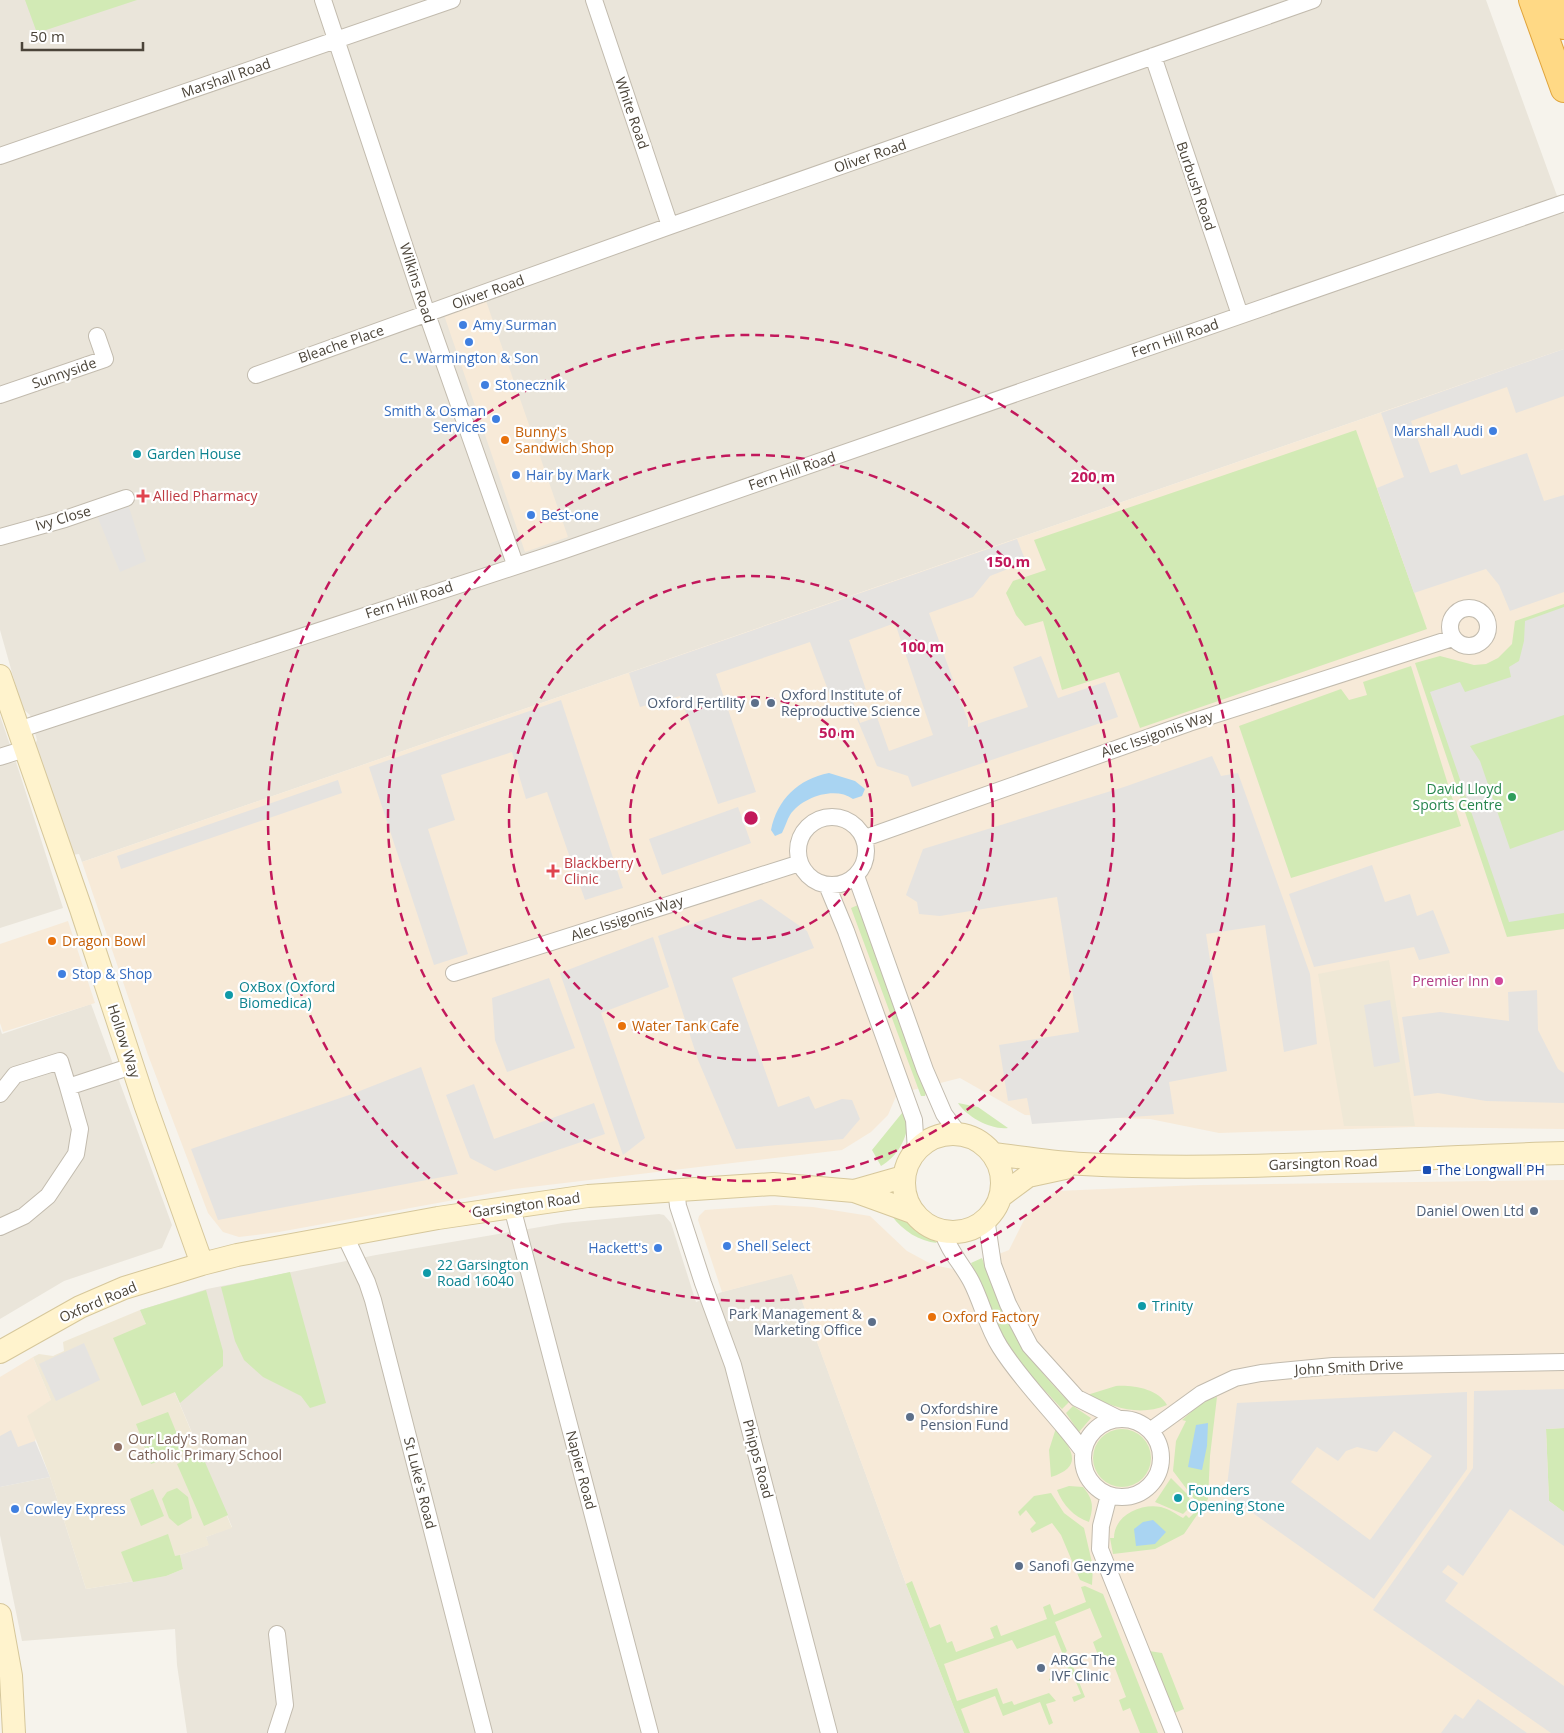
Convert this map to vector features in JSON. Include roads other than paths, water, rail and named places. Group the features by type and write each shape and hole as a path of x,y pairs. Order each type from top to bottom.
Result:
{"highway":[{"path":"1532,0 1564,89"},
{"path":"1554,0 1564,26"}],"main road":[{"name":"Hollow Way","path":"0,676 81,909 132,1066 202,1264"},
{"path":"958,1133 979,1141 993,1154 1002,1177 1001,1196 994,1210 979,1225 963,1232 943,1232 924,1224 912,1212 904,1196 903,1177 908,1162 916,1151 920,1145 938,1136 958,1133"},
{"name":"Garsington Road","path":"1082,1164 1202,1166 1339,1163 1564,1153"},
{"path":"993,1154 1082,1164"},
{"path":"1001,1196 1028,1176 1082,1164"},
{"name":"Garsington Road","path":"854,1191 903,1177"},
{"name":"Garsington Road","path":"202,1264 237,1255 512,1207 588,1196 676,1189 773,1184 854,1191 912,1212"},
{"name":"Oxford Road","path":"0,1352 80,1307 124,1288 202,1264"},
{"path":"0,1615 11,1676 14,1733"}],"street":[{"name":"Wilkins Road","path":"323,0 427,314 516,564"},
{"name":"Marshall Road","path":"0,156 452,0"},
{"name":"White Road","path":"594,0 670,226"},
{"name":"Oliver Road","path":"427,314 670,226 1313,0"},
{"name":"Burbush Road","path":"1153,56 1240,316"},
{"name":"Fern Hill Road","path":"0,757 21,739 516,564 562,551 1564,203"},
{"name":"Bleache Place","path":"256,374 427,314"},
{"name":"Sunnyside","path":"0,395 105,359 97,336"},
{"name":"Ivy Close","path":"0,537 65,519 126,498"},
{"name":"Alec Issigonis Way","path":"865,838 1189,723 1453,638"},
{"path":"831,816 846,819 859,829 865,838 866,859 856,876 838,885 827,885 811,878 800,864 799,842 807,828 820,819 831,816"},
{"name":"Alec Issigonis Way","path":"454,973 800,864"},
{"path":"856,876 925,1070 944,1114 958,1133"},
{"path":"827,885 846,931 914,1120 916,1151"},
{"path":"0,1094 3,1093 15,1074 60,1061 80,1129 76,1154 48,1196 24,1216 0,1226"},
{"path":"68,1087 132,1066"},
{"name":"Phipps Road","path":"676,1189 678,1206 703,1283 734,1365 829,1733"},
{"name":"Napier Road","path":"512,1207 650,1733"},
{"path":"986,1218 989,1250 993,1265 1008,1304 1030,1346 1078,1398 1119,1419 1134,1421 1150,1430 1160,1447 1160,1466 1156,1478 1139,1492 1128,1496 1109,1495 1088,1480 1083,1466 1083,1451 1094,1432 1107,1422 1119,1419"},
{"path":"943,1232 946,1243 973,1286 999,1345 1012,1364 1054,1413 1083,1451"},
{"name":"St Luke's Road","path":"345,1236 367,1282 373,1300 484,1733"},
{"name":"John Smith Drive","path":"1150,1430 1201,1394 1235,1378 1262,1372 1333,1366 1564,1362"},
{"path":"1109,1495 1101,1526 1100,1549 1174,1733"},
{"path":"276,1733 285,1705 277,1634"}],"water":[{"path":"829,773 855,781 865,789 862,796 853,799 837,793 819,795 810,799 795,809 782,833 775,836 771,830 778,809 784,800 791,792 808,780"},
{"path":"1208,1423 1207,1446 1202,1470 1188,1467 1196,1425"},
{"path":"1153,1520 1166,1532 1155,1544 1136,1546 1134,1529 1143,1522"}],"place":[{"name":"Amy Surman","path":"463,325"},
{"name":"C. Warmington & Son","path":"469,342"},
{"name":"Stonecznik","path":"485,385"},
{"name":"Smith & Osman Services","path":"496,419"},
{"name":"Marshall Audi","path":"1493,431"},
{"name":"Bunny's Sandwich Shop","path":"505,440"},
{"name":"Garden House","path":"137,454"},
{"name":"Hair by Mark","path":"516,475"},
{"name":"Allied Pharmacy","path":"143,496"},
{"name":"Best-one","path":"531,515"},
{"name":"Oxford Fertility","path":"755,703"},
{"name":"Oxford Institute of Reproductive Science","path":"771,703"},
{"name":"David Lloyd Sports Centre","path":"1512,797"},
{"name":"Blackberry Clinic","path":"553,871"},
{"name":"Dragon Bowl","path":"52,941"},
{"name":"Stop & Shop","path":"62,974"},
{"name":"Premier Inn","path":"1499,981"},
{"name":"OxBox (Oxford Biomedica)","path":"229,995"},
{"name":"Water Tank Cafe","path":"622,1026"},
{"name":"The Longwall PH","path":"1427,1170"},
{"name":"Daniel Owen Ltd","path":"1534,1211"},
{"name":"Shell Select","path":"727,1246"},
{"name":"Hackett's","path":"658,1248"},
{"name":"22 Garsington Road 16040","path":"427,1273"},
{"name":"Trinity","path":"1142,1306"},
{"name":"Oxford Factory","path":"932,1317"},
{"name":"Park Management & Marketing Office","path":"872,1322"},
{"name":"Oxfordshire Pension Fund","path":"910,1417"},
{"name":"Our Lady's Roman Catholic Primary School","path":"118,1447"},
{"name":"Founders Opening Stone","path":"1178,1498"},
{"name":"Cowley Express","path":"15,1509"},
{"name":"Sanofi Genzyme","path":"1019,1566"},
{"name":"ARGC The IVF Clinic","path":"1041,1668"}]}
